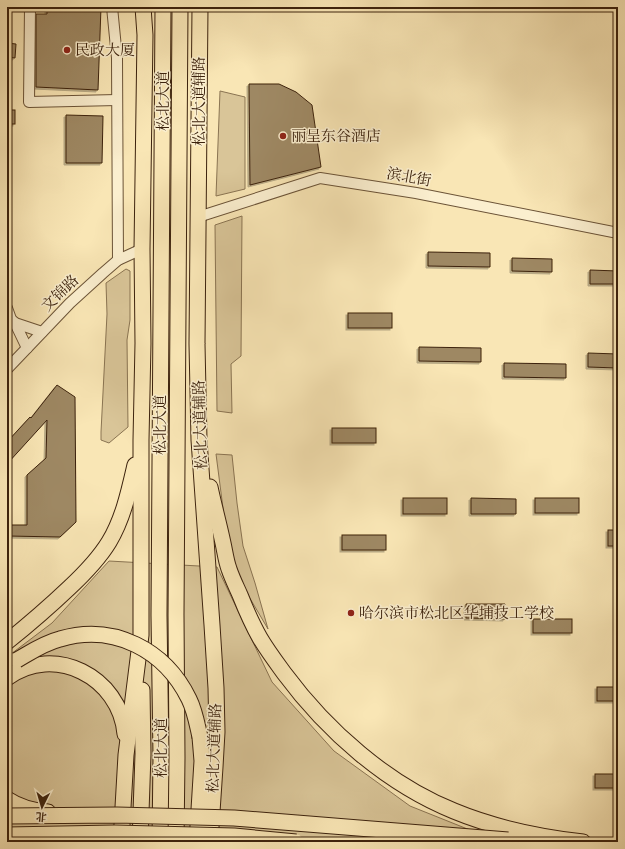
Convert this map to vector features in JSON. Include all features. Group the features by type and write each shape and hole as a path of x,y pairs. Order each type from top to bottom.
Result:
{"highway":[{"path":"140,842 143,754 141,635 141,440 145,35 143,7"},
{"name":"松北大道","path":"160,842 161,757 159,607 163,7"},
{"name":"松北大道","path":"176,842 180,7"},
{"name":"松北大道辅路","path":"200,7 197,344 199,440 212,625 217,732 210,842"},
{"path":"178,244 197,344"},
{"path":"143,343 161,258"},
{"path":"7,642 52,604 87,571 109,542 118,524 132,480 141,440"},
{"path":"199,440 229,570 249,617 276,662 292,684 318,714 380,769 437,804 492,825 539,836 583,842"},
{"path":"12,664 35,649 48,643 59,639 92,634 115,637 146,649 172,673 189,699 200,737 202,761 197,842"},
{"path":"121,842 126,756 141,635"},
{"path":"7,678 25,668 42,664 67,665 83,671 91,676 111,695 118,708 123,720 126,756"},
{"path":"7,800 25,808 44,812 234,818 527,842"},
{"path":"7,816 117,815"},
{"path":"7,835 115,833 234,836 296,842"}],"street":[{"path":"30,7 30,102 117,100"},
{"path":"112,7 118,58 118,260"},
{"name":"滨北街","path":"198,217 320,178 416,193 618,233"},
{"name":"文锦路","path":"7,369 70,303 103,273 118,260 142,249"},
{"path":"7,308 11,319 15,323 27,348"},
{"path":"15,323 42,332"}],"shaded area":[{"path":"220,91 245,97 245,189 216,196"},
{"path":"242,216 241,356 231,364 232,413 217,411 215,225"},
{"path":"126,269 130,271 130,320 127,340 128,427 109,443 101,440 107,314 106,283"},
{"path":"216,454 232,455 243,546 268,629 248,595 235,568 227,539"},
{"path":"109,561 217,567 272,682 334,751 410,806 495,840 495,842 7,842 7,657 52,623"}],"building":[{"name":"民政大厦","path":"47,7 101,7 98,90 36,87 36,14 47,14"},
{"path":"7,43 16,44 15,58 7,57"},
{"name":"丽呈东谷酒店","path":"249,84 279,84 296,92 312,105 321,167 250,185"},
{"path":"7,110 15,110 15,124 7,124"},
{"path":"66,115 103,116 102,163 66,163"},
{"path":"428,252 490,253 490,267 428,266"},
{"path":"512,258 552,259 552,272 512,271"},
{"path":"590,270 618,271 618,284 590,284"},
{"path":"348,313 392,313 392,328 348,328"},
{"path":"419,347 481,348 481,362 419,361"},
{"path":"588,353 618,354 618,368 588,367"},
{"path":"504,363 566,364 566,378 504,377"},
{"path":"57,385 75,397 76,522 60,537 8,536 8,525 27,525 27,475 46,458 47,420 7,464 7,442 30,417 31,418"},
{"path":"332,428 376,428 376,443 332,443"},
{"path":"403,498 447,498 447,514 403,514"},
{"path":"471,498 516,499 516,514 471,514"},
{"path":"535,498 579,498 579,513 535,513"},
{"path":"608,530 618,530 618,546 608,546"},
{"path":"342,535 386,535 386,550 342,550"},
{"path":"466,604 505,604 505,619 466,618"},
{"path":"533,619 572,619 572,633 533,633"},
{"path":"597,687 618,687 618,701 597,701"},
{"path":"595,774 618,774 618,788 595,788"}],"place":[{"name":"民政大厦","path":"67,50"},
{"name":"丽呈东谷酒店","path":"283,136"},
{"name":"哈尔滨市松北区华埔技工学校","path":"351,613"}]}
